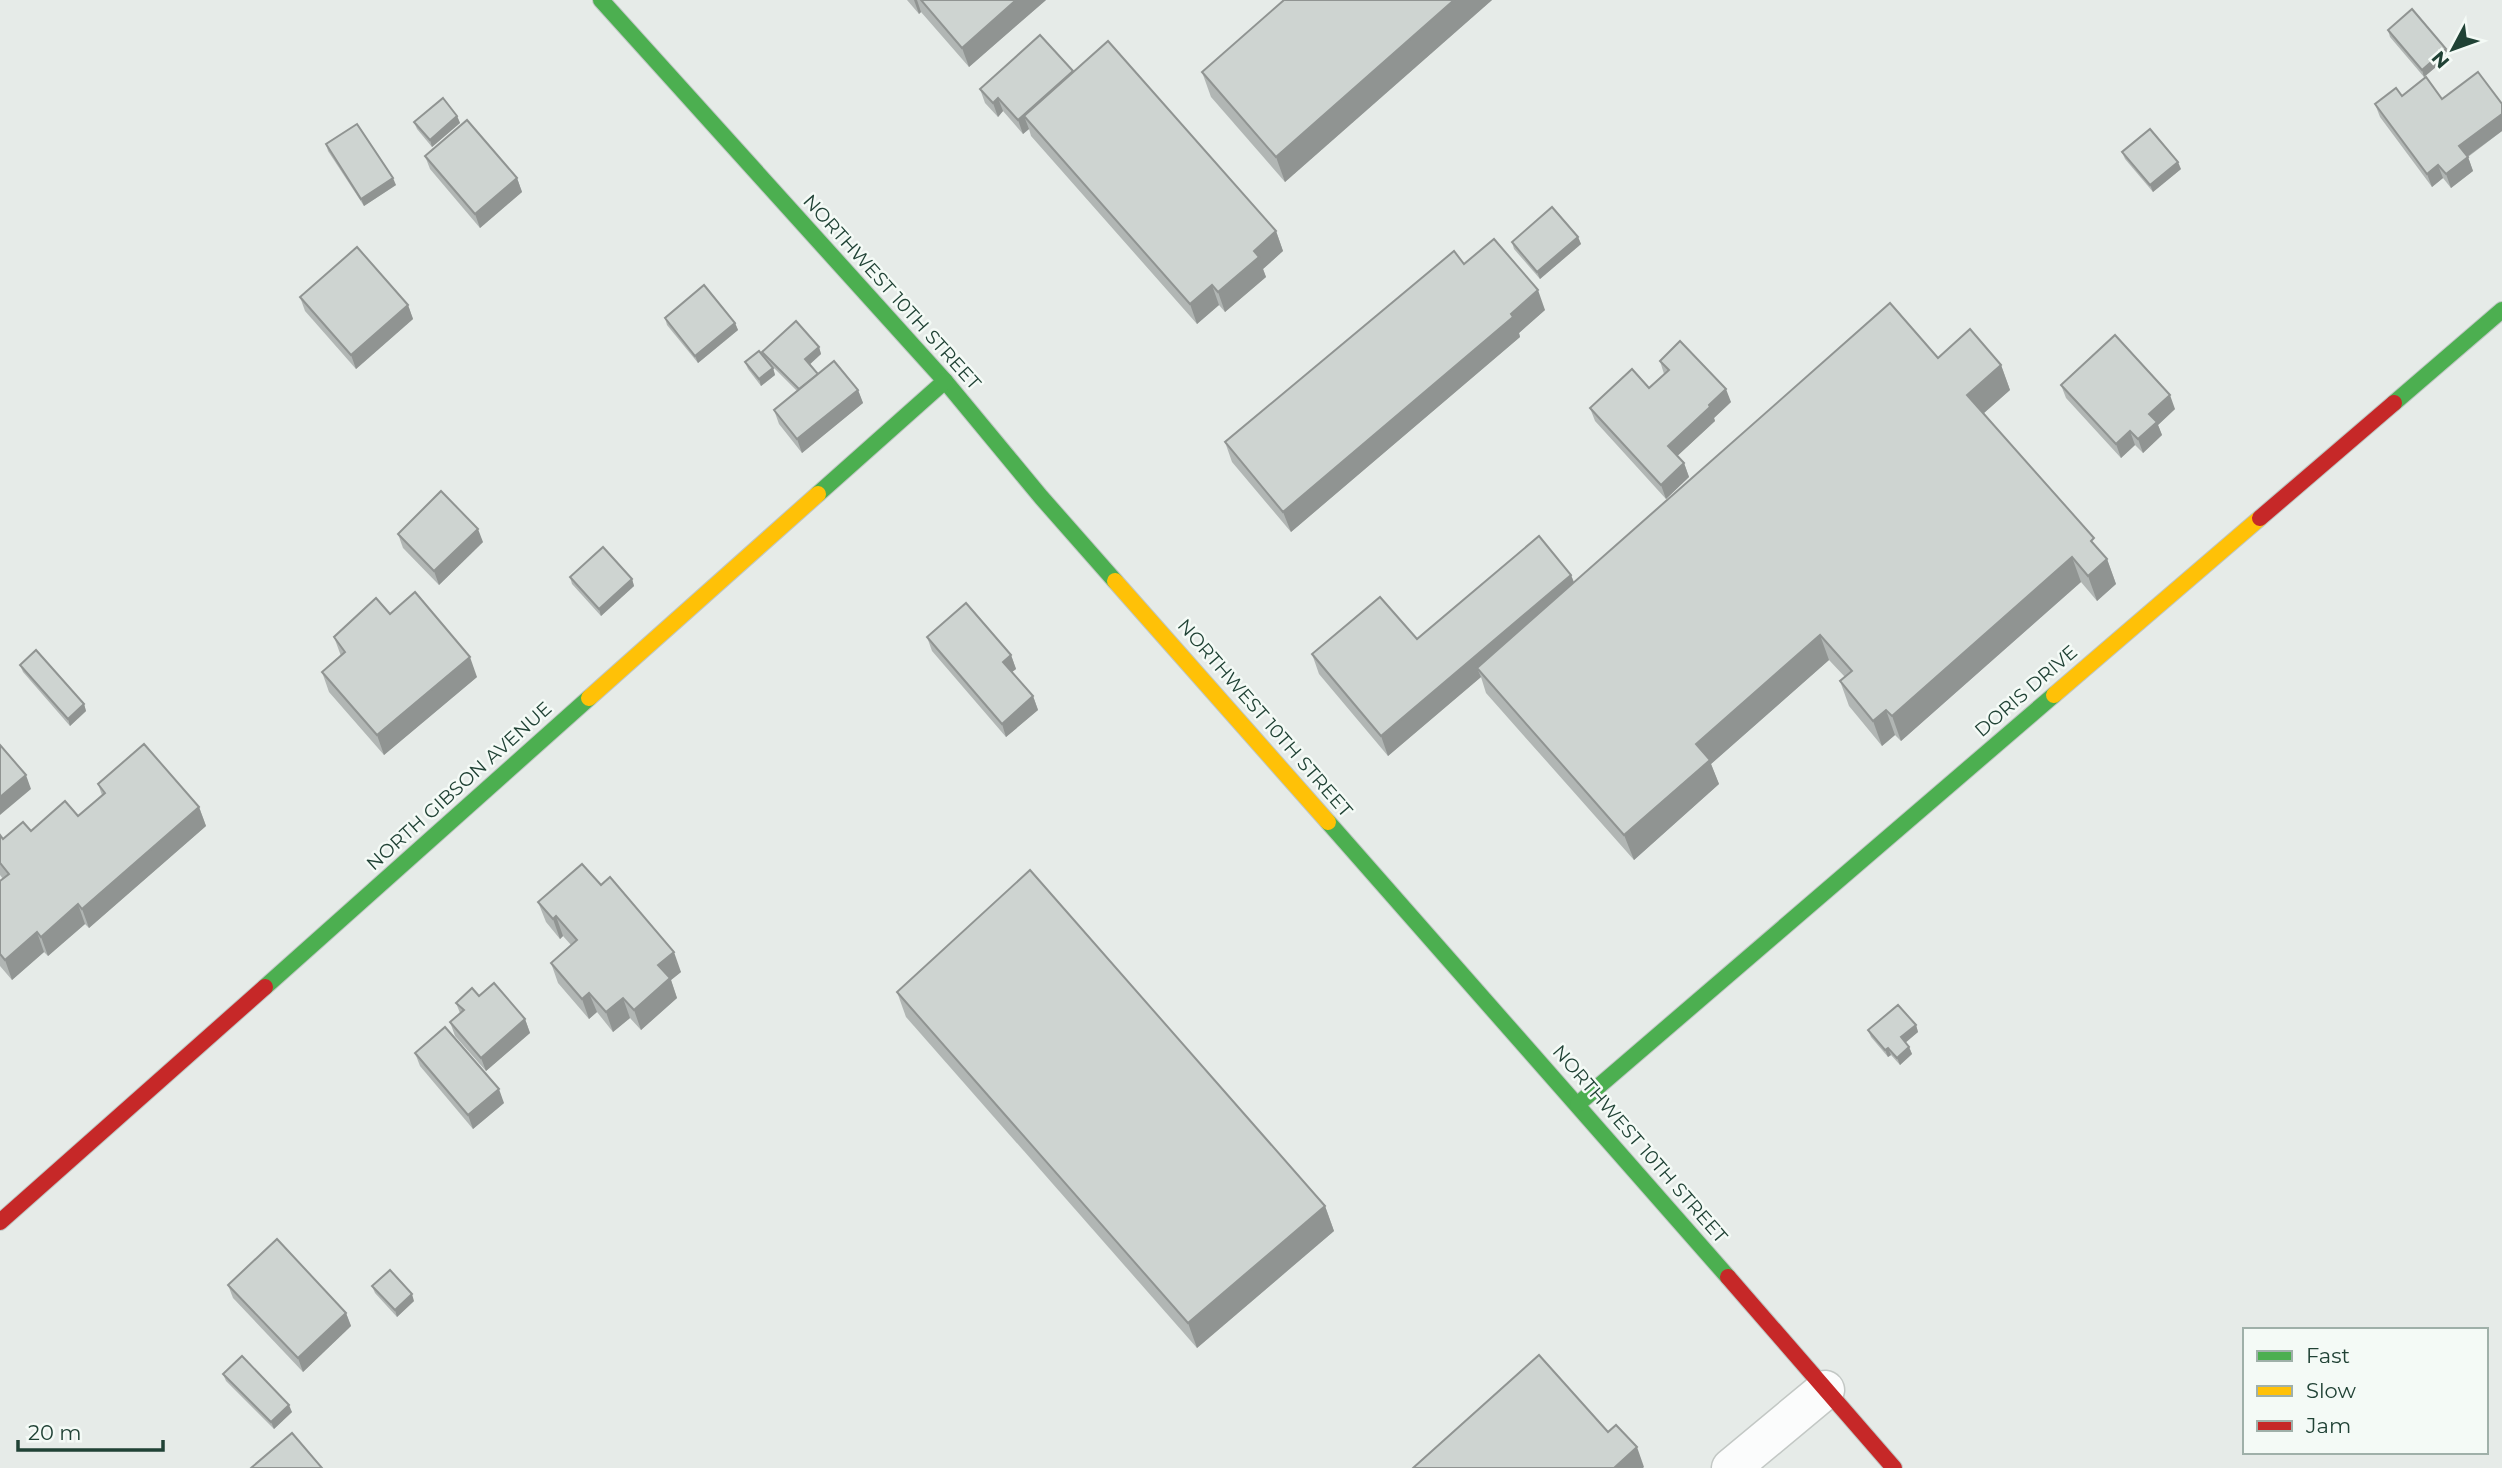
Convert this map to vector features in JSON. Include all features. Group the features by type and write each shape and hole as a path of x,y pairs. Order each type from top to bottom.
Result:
{"street":[{"name":"NORTHWEST 10TH STREET","path":"601,0 945,381 1041,497 1578,1104 1894,1468"},
{"name":"DORIS DRIVE","path":"1578,1104 2502,310"},
{"name":"NORTH GIBSON AVENUE","path":"0,1222 945,381"},
{"path":"1731,1468 1825,1390"}],"building":[{"path":"921,0 1016,0 962,48"},
{"path":"1284,0 1454,0 1276,157 1202,72"},
{"path":"2412,9 2446,49 2422,70 2388,30"},
{"path":"1040,35 1073,71 1018,120 998,98 993,103 980,89"},
{"path":"1108,41 1276,231 1254,251 1259,257 1218,292 1212,285 1190,304 1024,116"},
{"path":"2478,72 2502,104 2502,114 2459,146 2468,157 2446,174 2438,165 2427,174 2375,104 2396,88 2402,96 2426,77 2442,99"},
{"path":"443,98 457,116 430,140 414,122"},
{"path":"467,120 517,178 475,214 425,156"},
{"path":"357,124 393,178 361,199 326,144"},
{"path":"2150,129 2178,162 2150,185 2122,152"},
{"path":"1552,207 1578,237 1537,272 1512,242"},
{"path":"1494,239 1538,290 1511,314 1513,317 1283,512 1225,442 1454,251 1464,264"},
{"path":"357,247 408,305 351,355 300,297"},
{"path":"704,285 735,323 695,356 665,318"},
{"path":"1890,303 1938,358 1970,329 2001,365 1967,395 2094,538 2091,541 2107,559 2088,576 2072,557 1892,716 1886,710 1873,721 1840,681 1852,671 1820,635 1696,744 1710,760 1624,835 1477,668"},
{"path":"796,321 819,347 805,359 818,374 799,389 762,352"},
{"path":"2115,335 2170,395 2149,414 2157,422 2138,439 2130,431 2116,444 2061,385"},
{"path":"1680,341 1726,389 1668,446 1684,463 1661,485 1590,408 1632,369 1649,388 1669,370 1660,361"},
{"path":"759,351 773,368 759,379 745,362"},
{"path":"834,361 858,390 797,439 774,410"},
{"path":"441,491 478,529 434,571 398,534"},
{"path":"1539,536 1571,575 1381,736 1312,654 1380,597 1417,639"},
{"path":"603,547 632,579 599,609 570,577"},
{"path":"415,592 470,657 377,735 322,672 345,652 334,637 376,598 390,614"},
{"path":"966,603 1011,655 1003,662 1033,696 1002,724 927,637"},
{"path":"36,650 84,704 68,719 20,665"},
{"path":"144,744 199,807 82,909 78,904 41,937 37,932 5,960 0,954 0,881 9,874 0,863 0,835 3,839 23,822 31,831 65,801 78,816 105,793 98,784"},
{"path":"0,745 26,775 0,797"},
{"path":"582,864 601,885 610,877 674,952 658,965 670,978 634,1010 623,998 606,1012 589,993 582,999 551,963 577,940 556,916 553,919 538,902"},
{"path":"1030,870 1325,1206 1188,1323 897,992"},
{"path":"494,983 525,1019 481,1058 450,1022 464,1010 456,1003 472,988 479,996"},
{"path":"1898,1005 1916,1025 1901,1037 1909,1047 1897,1058 1888,1048 1885,1050 1868,1030"},
{"path":"445,1027 499,1089 468,1115 415,1053"},
{"path":"277,1239 346,1313 298,1358 228,1285"},
{"path":"390,1270 412,1294 395,1310 372,1286"},
{"path":"1539,1355 1608,1432 1616,1425 1637,1447 1614,1468 1413,1468"},
{"path":"242,1356 289,1405 271,1422 223,1374"},
{"path":"292,1433 322,1468 251,1468"}],"traffic: fast":[{"path":"601,0 945,381 1115,581"},
{"path":"2394,403 2502,310"},
{"path":"818,494 945,381"},
{"path":"1578,1104 2054,695"},
{"path":"265,987 589,698"},
{"path":"1328,822 1728,1277"}],"traffic: slow":[{"path":"589,698 818,494"},
{"path":"2054,695 2260,518"},
{"path":"1115,581 1328,822"}],"traffic: jam":[{"path":"2260,518 2394,403"},
{"path":"0,1222 265,987"},
{"path":"1728,1277 1894,1468"}]}
